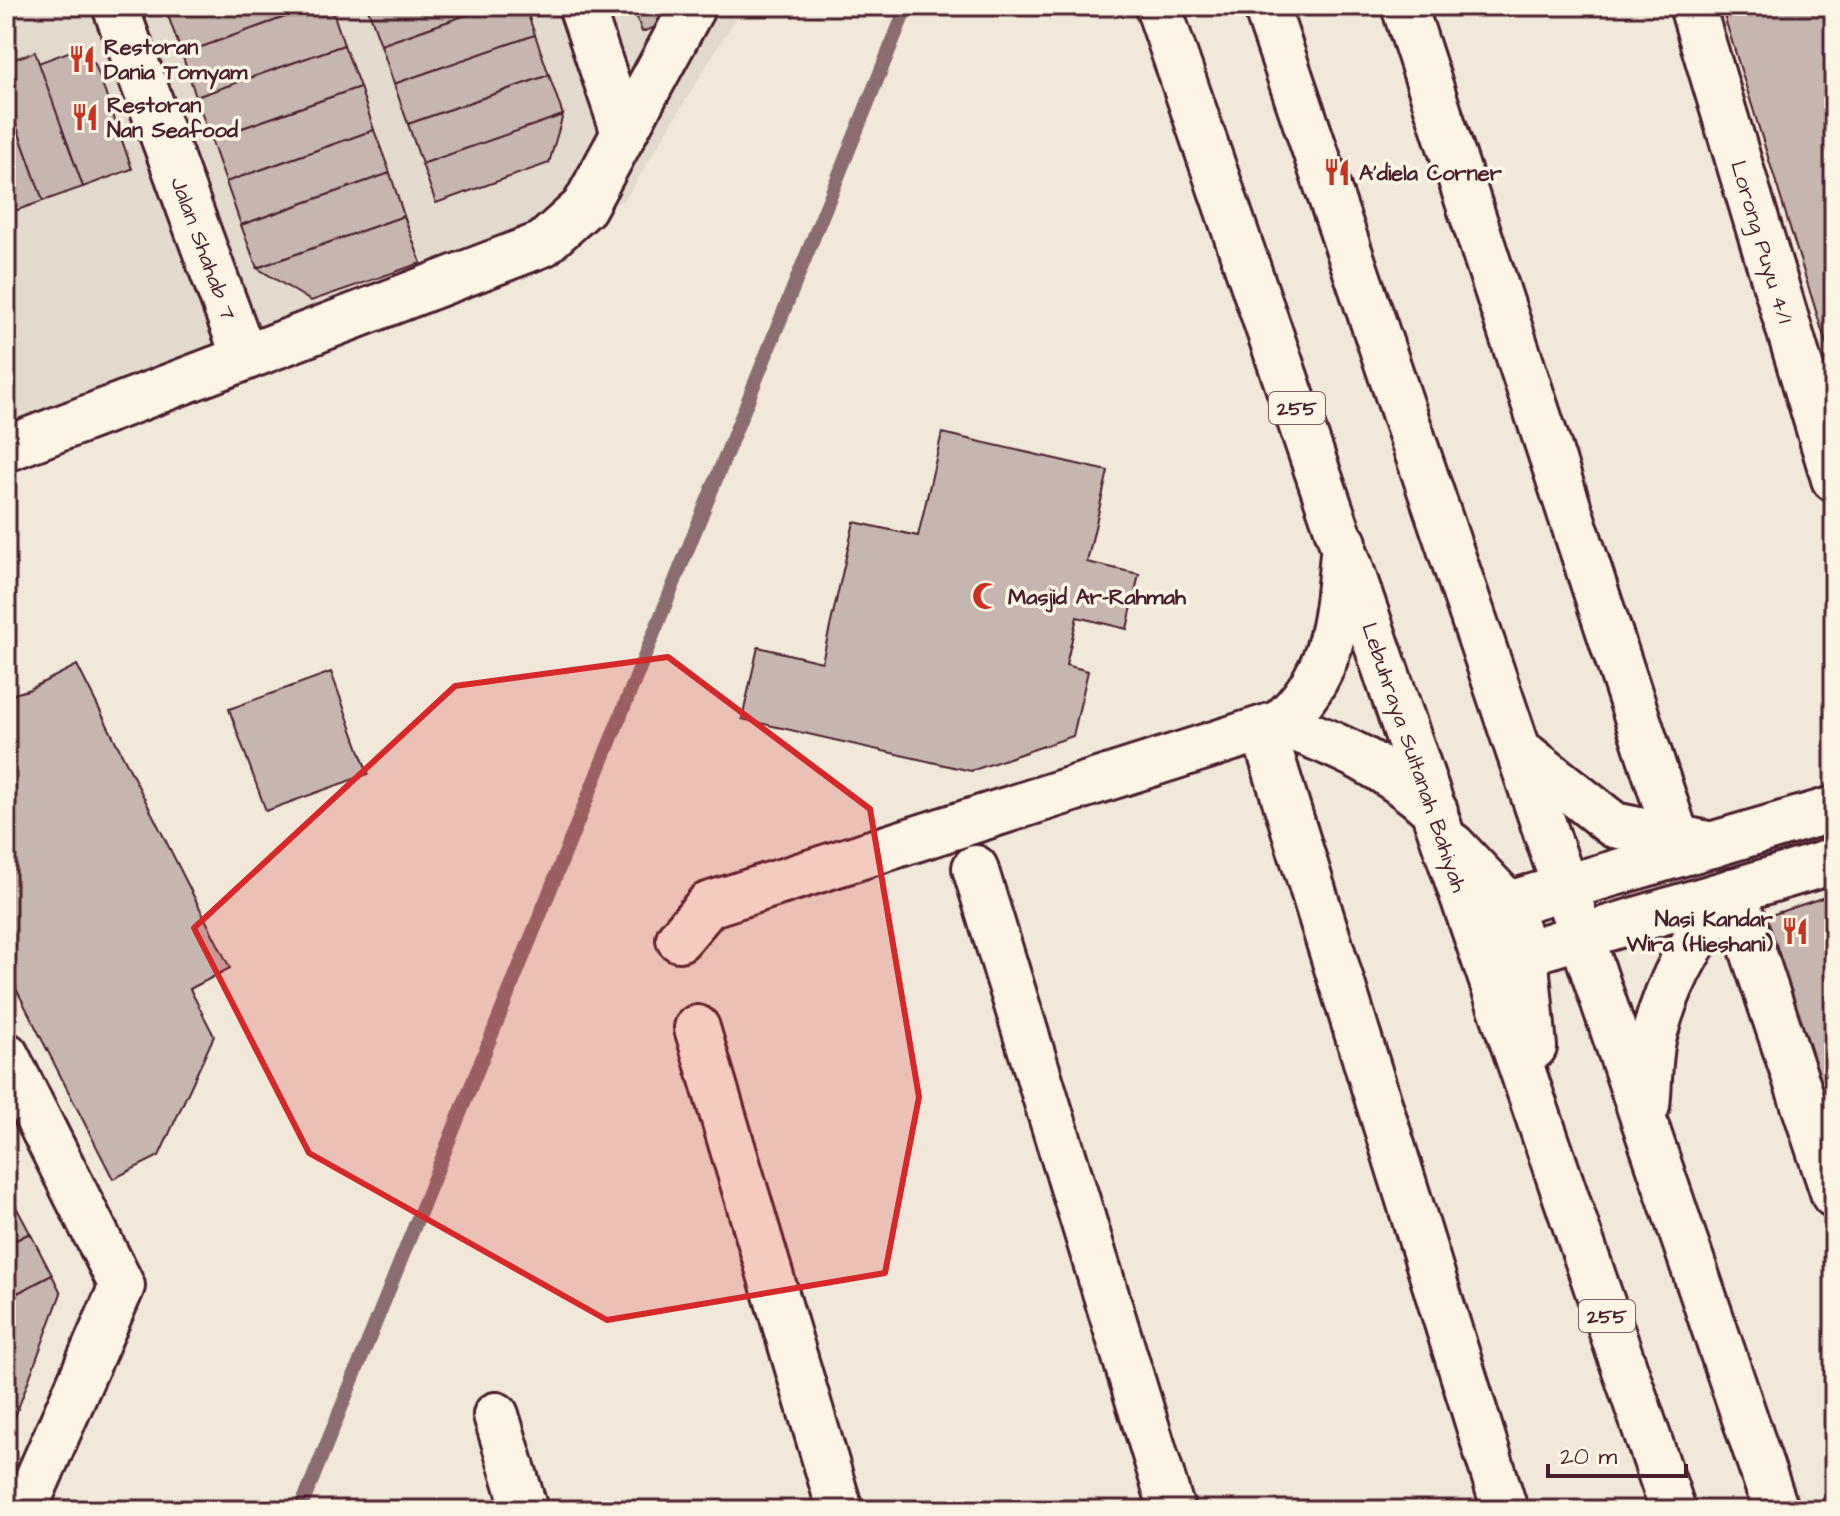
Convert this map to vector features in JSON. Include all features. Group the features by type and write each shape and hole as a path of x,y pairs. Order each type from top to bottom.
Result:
{"street":[{"name":"Jalan Shahab 7","path":"115,6 244,356"},
{"path":"581,6 623,130"},
{"path":"6,449 543,244 584,207 623,130 693,6"},
{"name":"Lebuhraya Sultanah Bahiyah","path":"1158,6 1673,1510"},
{"path":"1266,6 1584,936 1776,1510"},
{"path":"1404,6 1695,842"},
{"name":"Lorong Puyu 4/1","path":"1692,6 1834,479"},
{"path":"679,939 708,905 1272,726 1306,700 1321,669 1337,618 1344,543"},
{"path":"1272,726 1354,751 1398,777 1508,904 1525,953 1541,1121"},
{"path":"1272,726 1505,1510"},
{"path":"1520,751 1614,825 1695,842"},
{"path":"1508,904 1567,887 1695,842 1834,809"},
{"path":"1525,953 1834,861"},
{"path":"975,868 1172,1510"},
{"path":"1646,1122 1654,1034 1683,960 1704,923 1733,891"},
{"path":"1733,891 1834,1195"},
{"path":"697,1028 840,1510"},
{"path":"6,1055 122,1286 24,1510"},
{"path":"496,1415 525,1510"}],"highlighted area":[{"path":"668,657 870,809 919,1097 885,1273 607,1320 309,1153 194,928 455,686"}],"shaded area":[{"path":"6,6 743,6 625,200 6,427"}],"building":[{"path":"178,6 316,6 182,54 166,10"},
{"path":"316,6 331,6 344,45 196,97 182,54"},
{"path":"367,6 492,6 381,45"},
{"path":"492,6 525,6 535,35 394,84 381,45"},
{"path":"633,6 677,6 670,22 642,32"},
{"path":"1721,6 1834,6 1834,369"},
{"path":"535,35 549,75 408,124 394,84"},
{"path":"344,45 360,87 211,139 196,97"},
{"name":"Restoran Nan Seafood","path":"71,51 95,64 132,169 83,187 38,63"},
{"path":"35,52 83,187 43,201 6,97 6,62"},
{"path":"549,75 563,115 422,164 408,124"},
{"path":"360,87 374,130 226,182 211,139"},
{"path":"6,97 43,201 6,214"},
{"path":"563,115 549,163 436,203 422,164"},
{"path":"374,130 390,173 241,225 226,182"},
{"path":"390,173 404,216 257,268 241,225"},
{"path":"404,216 421,263 311,301 257,268"},
{"name":"Masjid Ar-Rahmah","path":"942,433 1108,471 1087,562 1139,574 1127,629 1077,617 1066,665 1088,671 1073,736 971,771 742,719 758,647 822,662 854,522 918,536"},
{"path":"77,665 230,968 190,989 214,1036 159,1156 113,1179 6,969 6,696 28,690"},
{"path":"331,672 368,774 266,811 229,709"},
{"path":"1834,894 1834,1139 1759,919"},
{"path":"6,1191 30,1233 6,1245"},
{"path":"30,1233 52,1275 6,1299 6,1245"},
{"path":"52,1275 61,1293 6,1441 6,1299"}],"waterway":[{"path":"300,1510 907,6"}],"place":[{"name":"Restoran Dania Tomyam","path":"82,59"},
{"name":"Restoran Nan Seafood","path":"85,117"},
{"name":"A'diela Corner","path":"1337,172"},
{"name":"Masjid Ar-Rahmah","path":"986,596"},
{"name":"Nasi Kandar Wira (Hieshani)","path":"1795,931"}]}
